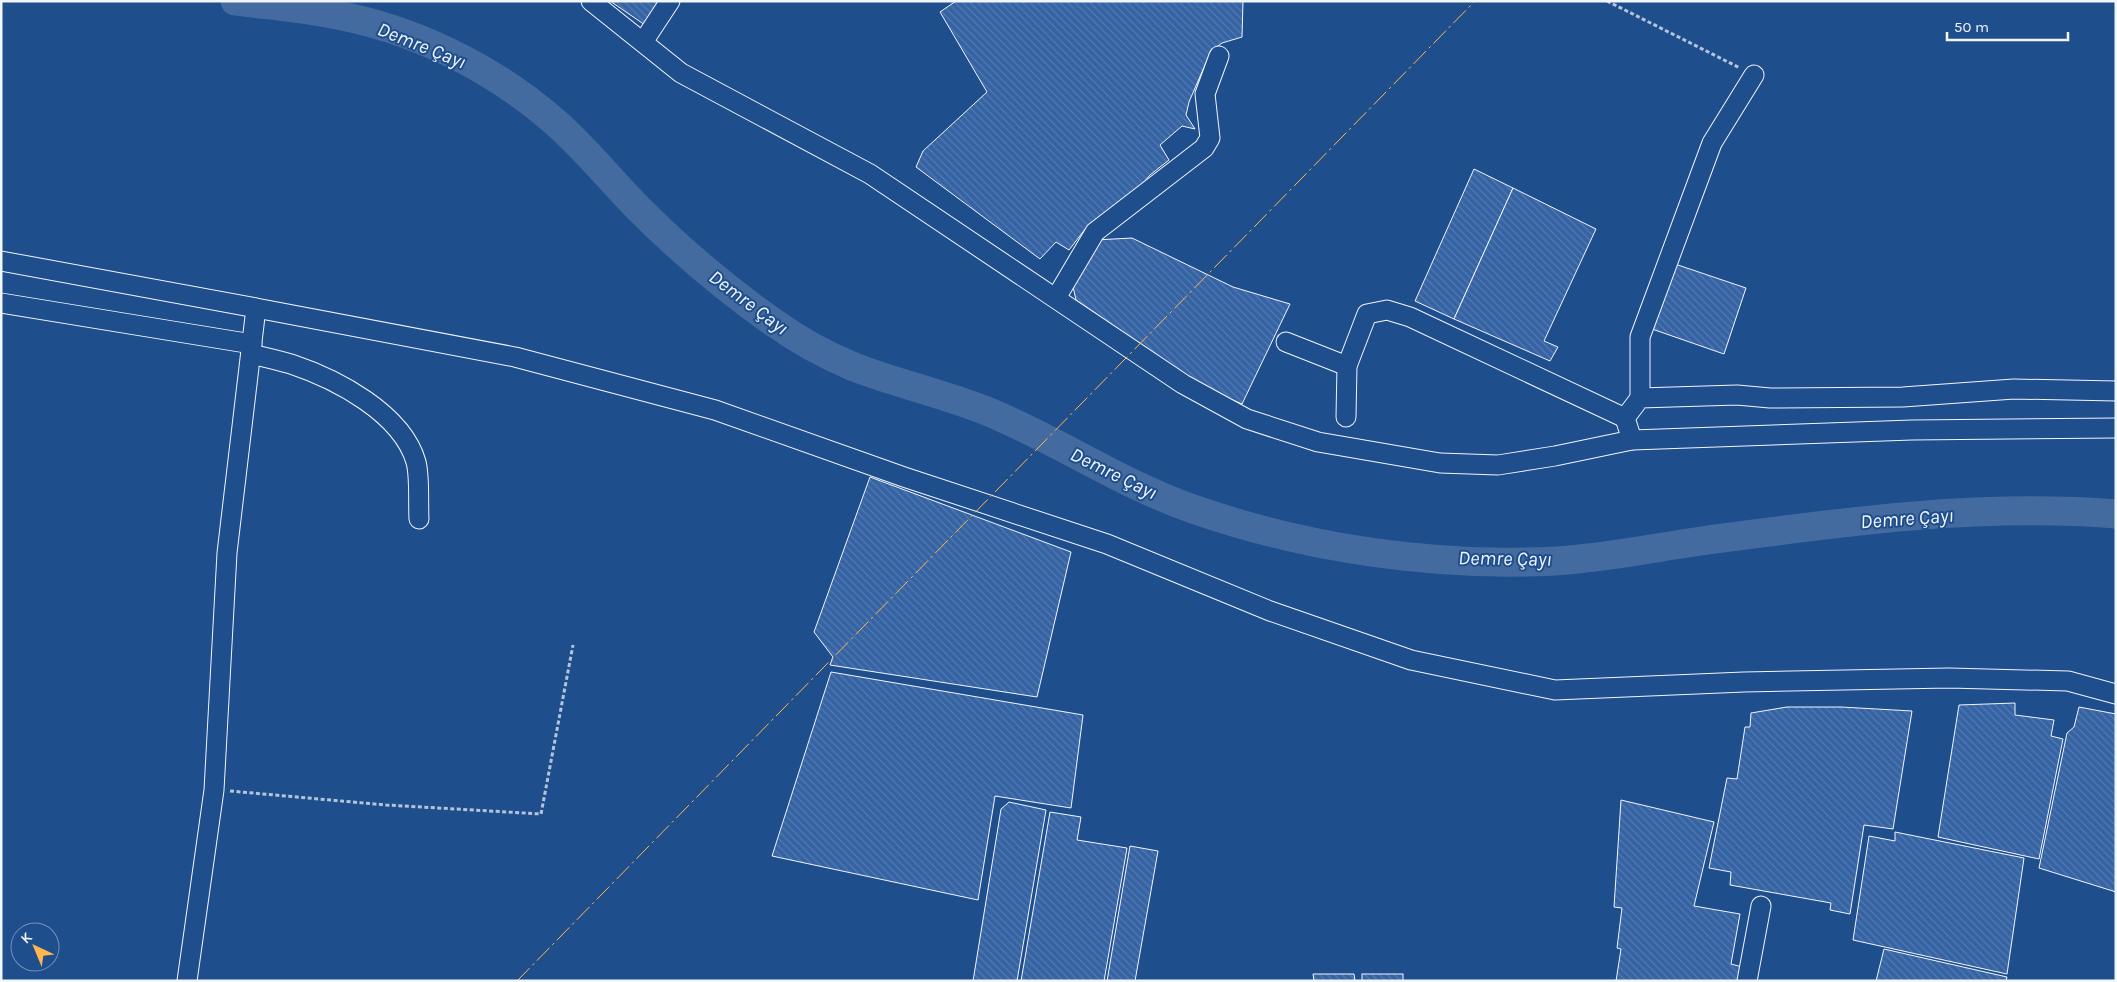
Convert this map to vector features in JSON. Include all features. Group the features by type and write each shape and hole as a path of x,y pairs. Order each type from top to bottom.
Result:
{"street":[{"path":"591,1 681,73 870,174 1183,384 1247,419 1318,442 1440,462 1498,465 1555,456 1632,440 1912,430 2116,428"},
{"path":"643,42 670,1"},
{"path":"1056,298 1095,232 1204,148 1210,138 1204,94 1219,56"},
{"path":"1625,418 1640,398 1640,337 1712,144 1754,75"},
{"path":"1,261 515,357 715,410 904,477 1107,544 1270,612 1411,660 1555,690 1744,682 1949,678 2068,681 2116,694"},
{"path":"1,303 251,349 343,386 381,412 407,441 416,463 419,519"},
{"path":"187,981 214,790 227,553 256,308"},
{"path":"1346,416 1347,366 1367,314 1387,310 1410,317 1625,418 1632,440"},
{"path":"1286,342 1347,366"},
{"path":"1640,398 1737,396 1770,398 1903,397 2014,389 2116,391"},
{"path":"1747,981 1761,906"}],"path":[{"path":"1607,1 1754,75"},
{"path":"214,790 386,805 541,814 573,645"}],"building":[{"path":"610,1 661,1 645,25"},
{"path":"956,1 1243,1 1242,37 1222,43 1211,51 1189,102 1186,115 1195,129 1182,126 1160,145 1169,160 1150,175 1144,182 1144,188 1086,228 1069,250 1056,242 1040,259 916,167 923,151 987,92 940,12"},
{"path":"1474,169 1513,188 1454,319 1415,301"},
{"path":"1513,188 1596,229 1544,341 1558,347 1550,361 1454,319"},
{"path":"1132,238 1233,287 1290,304 1242,404 1207,389 1076,300 1072,282 1095,240"},
{"path":"1675,264 1746,288 1724,354 1652,329"},
{"path":"870,477 1071,552 1037,697 830,665 833,657 814,632"},
{"path":"831,672 1083,715 1071,808 995,796 978,900 772,856"},
{"path":"2015,703 2015,715 2054,720 2051,736 2063,739 2039,859 1938,837 1959,705"},
{"path":"1787,707 1841,707 1912,711 1893,829 1864,825 1850,914 1830,910 1831,903 1730,885 1731,872 1709,868 1727,778 1737,779 1745,727 1750,727 1751,713"},
{"path":"2079,707 2116,714 2116,892 2039,868 2067,733 2074,727"},
{"path":"1621,800 1714,822 1694,906 1740,914 1731,964 1746,968 1743,981 1616,981 1621,949 1617,948 1622,908 1614,907"},
{"path":"1009,802 1046,810 1017,981 973,981 1001,809"},
{"path":"1050,812 1081,817 1077,840 1127,848 1104,981 1021,981"},
{"path":"1895,832 2024,858 2007,974 1853,940 1869,836 1895,841"},
{"path":"1130,846 1158,851 1135,981 1107,981"},
{"path":"1884,949 2007,977 2006,981 1876,981"},
{"path":"1313,974 1354,974 1355,981 1314,981"},
{"path":"1362,974 1403,974 1403,981 1362,981"}],"waterway":[{"name":"Demre Çayı","path":"235,1 303,9 357,19 418,39 477,67 504,83 555,122 671,240 721,283 802,341 854,367 989,412 1015,423 1166,499 1237,523 1326,545 1372,552 1418,558 1510,562 1556,561 1594,557 1758,533 1911,516 2014,511 2116,514"}],"power":[{"path":"517,981 1475,1"}]}
